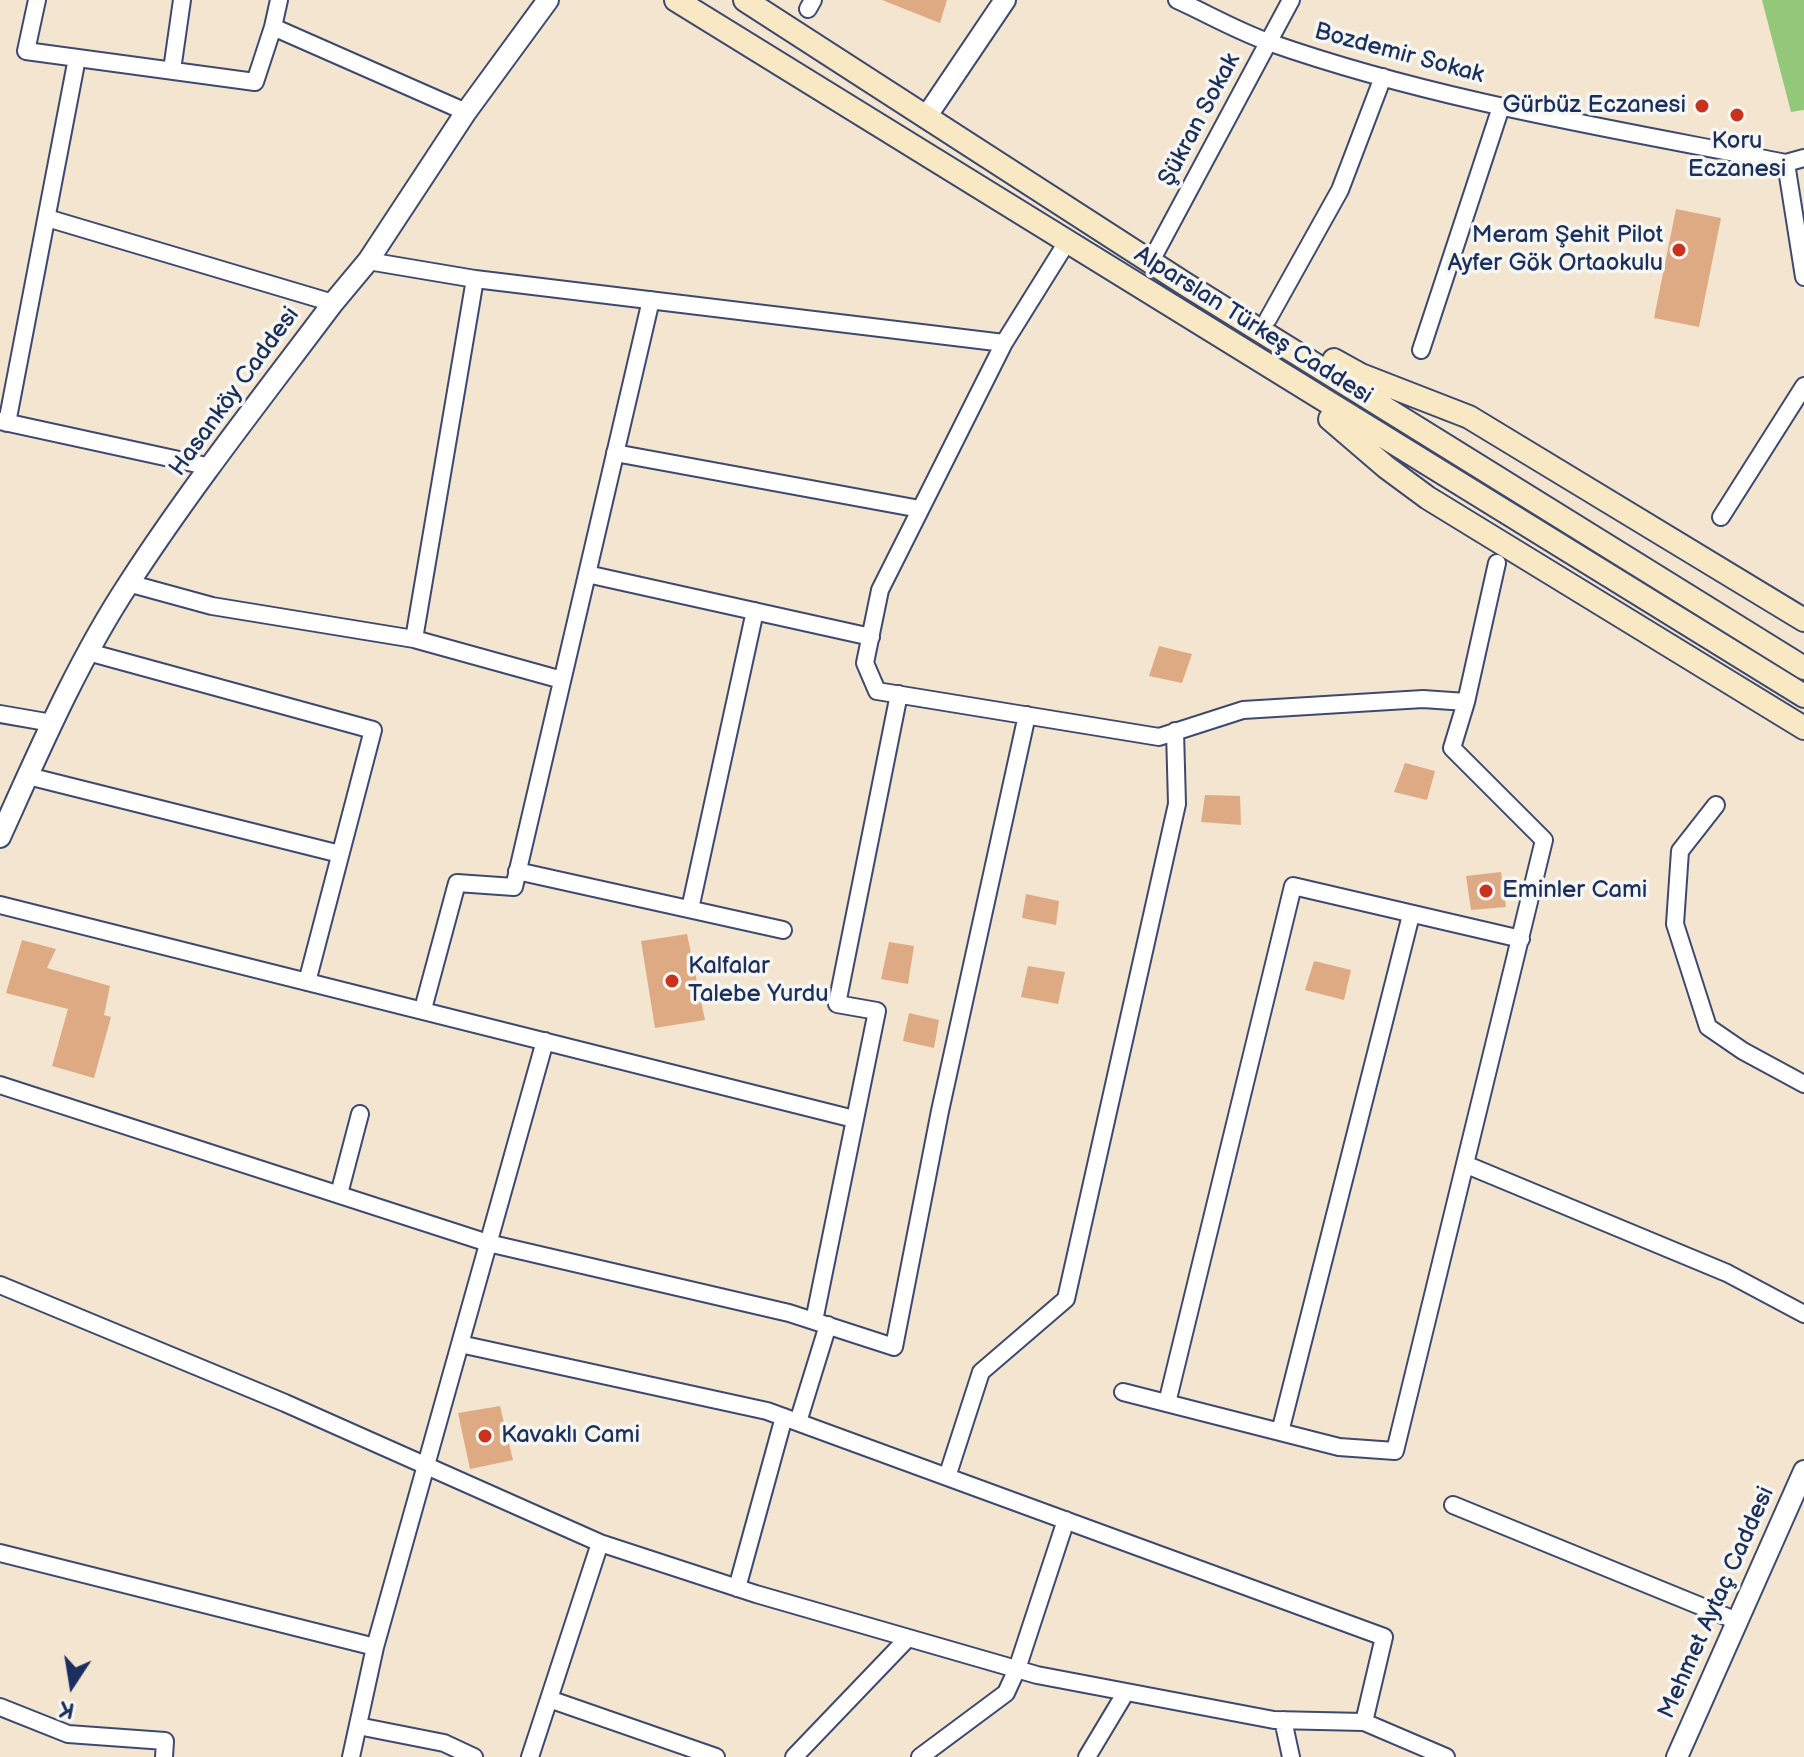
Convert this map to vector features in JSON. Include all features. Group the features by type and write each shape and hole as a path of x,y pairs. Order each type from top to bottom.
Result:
{"main road":[{"name":"Alparslan Türkeş Caddesi","path":"676,0 1804,696"},
{"name":"Alparslan Türkeş Caddesi","path":"745,0 1185,284 1804,668"},
{"path":"1185,284 1233,299 1361,375 1469,417 1804,620"},
{"path":"1173,308 1211,343 1339,424 1386,467 1428,498 1804,728"}],"street":[{"path":"37,0 26,51 255,82 279,0"},
{"path":"172,70 182,0"},
{"name":"Hasanköy Caddesi","path":"0,837 52,723 128,583 333,303 368,261 466,112 548,0"},
{"path":"926,117 1005,0"},
{"name":"Bozdemir Sokak","path":"1177,0 1268,43 1501,107 1786,163 1804,158"},
{"name":"Şükran Sokak","path":"1151,261 1291,0"},
{"path":"273,27 466,112"},
{"path":"77,58 4,422 211,467"},
{"path":"1268,319 1340,190 1383,77"},
{"path":"1421,350 1501,107"},
{"path":"1786,163 1804,277"},
{"path":"47,218 333,303"},
{"path":"1067,242 1004,343 880,590 865,663 877,691 1159,737 1243,710 1423,699 1466,702"},
{"path":"368,261 475,279 1004,343"},
{"path":"414,639 475,279"},
{"path":"423,1009 457,883 514,887 651,300"},
{"path":"1721,517 1804,386"},
{"path":"615,453 920,509"},
{"path":"1123,1392 1339,1447 1395,1451 1544,840 1452,748 1466,702 1497,563"},
{"path":"587,574 871,637"},
{"path":"128,583 212,606 414,639 562,680"},
{"path":"690,909 755,611"},
{"path":"88,652 373,730 307,982"},
{"path":"737,1588 821,1323 854,1119 877,1011 837,1004 899,694"},
{"path":"0,714 52,723"},
{"path":"0,1085 488,1243 789,1313 894,1347 940,1111 1027,715"},
{"path":"947,1477 981,1372 1066,1299 1177,804 1175,731"},
{"path":"28,776 340,854"},
{"path":"1716,805 1680,851 1675,924 1708,1027 1743,1051 1804,1084"},
{"path":"517,871 783,930"},
{"path":"1167,1403 1293,886 1521,939"},
{"path":"0,905 854,1119"},
{"path":"1280,1432 1411,915"},
{"path":"351,1757 375,1647 545,1041"},
{"path":"339,1194 360,1114"},
{"path":"1467,1165 1727,1273 1804,1314"},
{"path":"0,1285 285,1403 600,1543 737,1588 1017,1669 1283,1720 1364,1722 1446,1757"},
{"path":"460,1344 767,1411 1384,1637 1364,1722"},
{"name":"Mehmet Aytaç Caddesi","path":"1677,1757 1737,1621 1798,1502 1804,1471"},
{"path":"1453,1505 1737,1621"},
{"path":"920,1757 1006,1693 1017,1669 1066,1520"},
{"path":"530,1757 600,1543"},
{"path":"0,1553 375,1647"},
{"path":"794,1757 908,1638"},
{"path":"1087,1757 1126,1692"},
{"path":"549,1699 716,1757"},
{"path":"0,1707 68,1734 164,1749"},
{"path":"1283,1720 1291,1757"},
{"path":"358,1726 444,1743 474,1757"}],"green space":[{"path":"1762,0 1804,0 1804,110 1791,112"}],"building":[{"path":"882,0 947,0 940,23"},
{"path":"1676,209 1721,218 1699,327 1654,318"},
{"path":"1159,646 1192,654 1182,683 1149,676"},
{"path":"1405,763 1435,771 1427,800 1394,792"},
{"path":"1205,795 1240,796 1241,825 1201,822"},
{"name":"Eminler Cami","path":"1501,872 1506,907 1471,910 1466,876"},
{"path":"1026,894 1059,901 1056,925 1022,918"},
{"name":"Kalfalar Talebe Yurdu","path":"687,934 705,1020 655,1028 641,941"},
{"path":"22,940 56,949 47,968 110,986 104,1015 111,1017 94,1078 52,1066 68,1009 6,993"},
{"path":"889,942 914,946 908,984 881,979"},
{"path":"1314,961 1351,970 1344,1000 1305,990"},
{"path":"1028,966 1065,972 1058,1004 1021,997"},
{"path":"909,1013 939,1020 934,1048 903,1041"},
{"name":"Kavaklı Cami","path":"500,1406 513,1460 470,1469 458,1413"}],"place":[{"name":"Gürbüz Eczanesi","path":"1702,106"},
{"name":"Koru Eczanesi","path":"1737,115"},
{"name":"Meram Şehit Pilot Ayfer Gök Ortaokulu","path":"1679,250"},
{"name":"Eminler Cami","path":"1486,891"},
{"name":"Kalfalar Talebe Yurdu","path":"672,981"},
{"name":"Kavaklı Cami","path":"485,1436"}]}
